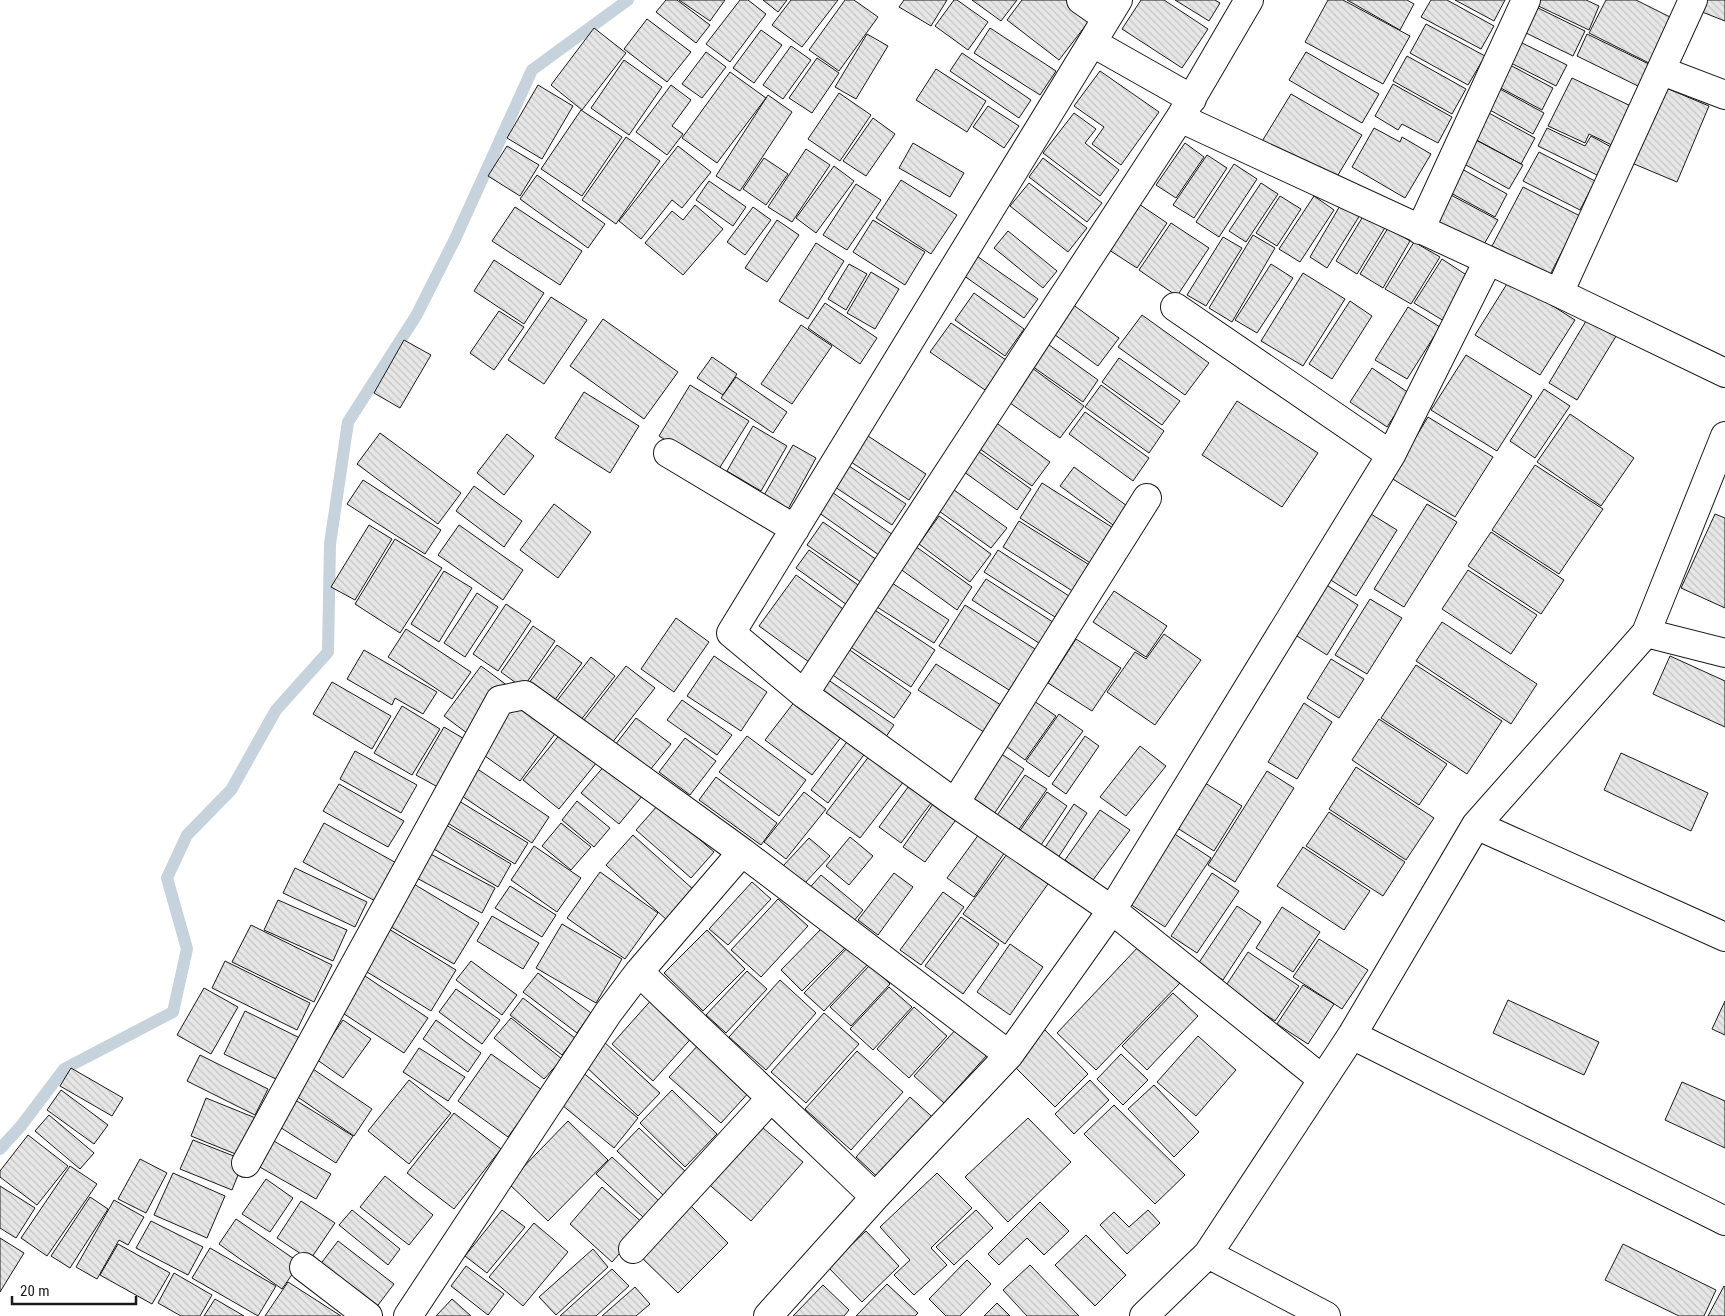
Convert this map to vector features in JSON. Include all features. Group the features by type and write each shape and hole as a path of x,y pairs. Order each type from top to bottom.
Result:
{"street":[{"path":"1081,0 1113,9 731,633 804,694 955,804 1112,910 1322,1079"},
{"path":"804,694 1186,108 1249,0"},
{"path":"1420,230 1526,0"},
{"path":"1560,293 1662,71 1692,0"},
{"path":"1093,43 1186,108 1420,230 1560,293 1725,374"},
{"path":"1662,71 1725,95"},
{"path":"768,1316 875,1197 1009,1054 1112,910 1391,455 1488,261"},
{"path":"1175,307 1391,455"},
{"path":"1144,1316 1208,1254 1352,1035 1476,825 1646,633 1725,436"},
{"path":"668,453 795,529"},
{"path":"955,804 1147,498"},
{"path":"1646,633 1725,653"},
{"path":"246,1163 500,700 525,695 742,852 1009,1054"},
{"path":"1476,825 1725,937"},
{"path":"408,1316 608,1013 639,972 742,852"},
{"path":"639,972 875,1197"},
{"path":"1352,1035 1725,1221"},
{"path":"632,1249 771,1098"},
{"path":"1208,1254 1326,1316"},
{"path":"304,1266 368,1316"}],"building":[{"path":"666,0 677,0 710,25 696,43 656,12"},
{"path":"679,0 725,0 710,21"},
{"path":"740,0 748,0 766,14 730,62 706,44"},
{"path":"763,0 787,0 778,12"},
{"path":"791,0 838,0 802,47 772,25"},
{"path":"845,0 854,0 878,17 839,71 809,50"},
{"path":"904,0 947,0 931,26 899,7"},
{"path":"954,0 957,0 988,22 968,50 935,26"},
{"path":"972,0 1017,0 1001,21"},
{"path":"1022,0 1073,0 1093,16 1059,60 1007,20"},
{"path":"1141,0 1164,0 1208,29 1182,68 1122,29"},
{"path":"1175,0 1215,0 1220,3 1209,21"},
{"path":"1328,0 1343,0 1410,36 1383,84 1305,42"},
{"path":"1347,0 1407,0 1414,4 1400,30"},
{"path":"1431,0 1447,0 1494,26 1481,49 1421,17"},
{"path":"1455,0 1505,0 1494,21"},
{"path":"1534,0 1586,0 1599,6 1589,30 1532,3"},
{"path":"1606,0 1636,0 1676,20 1653,65 1589,33"},
{"path":"1701,0 1725,0 1725,21 1697,10"},
{"path":"1536,7 1585,31 1573,56 1524,32"},
{"path":"647,19 691,52 667,82 624,49"},
{"path":"1426,24 1485,56 1468,85 1410,53"},
{"path":"594,28 626,53 582,110 551,85"},
{"path":"990,28 1056,71 1040,95 974,53"},
{"path":"761,30 782,45 754,83 733,68"},
{"path":"867,34 888,46 856,99 835,87"},
{"path":"1587,34 1653,66 1642,88 1577,56"},
{"path":"1520,42 1567,65 1556,86 1509,62"},
{"path":"791,46 811,60 783,99 763,85"},
{"path":"706,52 726,67 702,98 682,84"},
{"path":"1306,52 1379,94 1362,123 1289,80"},
{"path":"962,53 1031,100 1019,118 950,71"},
{"path":"1407,56 1466,89 1452,114 1393,81"},
{"path":"817,58 839,73 812,113 789,98"},
{"path":"624,60 662,87 629,135 591,108"},
{"path":"1510,65 1553,88 1542,110 1499,87"},
{"path":"936,69 986,101 967,132 916,100"},
{"path":"1100,71 1159,112 1121,165 1092,144 1104,127 1074,106"},
{"path":"730,72 766,98 717,163 682,138"},
{"path":"1572,78 1635,108 1616,147 1589,134 1585,143 1548,126"},
{"path":"1393,84 1452,117 1438,143 1402,124 1398,130 1375,116"},
{"path":"538,85 573,106 542,159 507,138"},
{"path":"671,85 691,100 672,126 683,134 667,155 636,132"},
{"path":"1659,85 1709,106 1677,182 1627,161"},
{"path":"1500,89 1544,113 1533,134 1488,109"},
{"path":"839,93 871,115 840,161 808,139"},
{"path":"1291,94 1362,135 1332,185 1261,143"},
{"path":"768,95 792,112 740,191 716,176"},
{"path":"988,106 1019,126 1004,148 973,127"},
{"path":"581,110 622,137 582,196 541,169"},
{"path":"1487,112 1535,138 1521,164 1473,138"},
{"path":"1074,113 1096,129 1085,143 1119,170 1100,196 1043,153"},
{"path":"873,118 895,134 866,176 843,161"},
{"path":"1374,128 1400,142 1402,137 1431,154 1405,198 1352,167"},
{"path":"1547,128 1585,146 1591,136 1613,148 1599,176 1538,146"},
{"path":"626,137 660,161 616,224 582,200"},
{"path":"1472,138 1523,165 1509,189 1459,161"},
{"path":"913,143 964,173 950,197 899,168"},
{"path":"1185,143 1204,157 1176,198 1156,185"},
{"path":"507,146 539,165 520,196 488,176"},
{"path":"678,146 711,172 682,208 672,200 641,239 619,221"},
{"path":"806,149 830,165 792,222 768,207"},
{"path":"1539,152 1595,181 1580,210 1523,181"},
{"path":"1207,155 1227,168 1194,218 1173,205"},
{"path":"764,158 788,174 766,205 743,189"},
{"path":"1043,158 1102,203 1087,222 1029,177"},
{"path":"1234,164 1257,179 1219,237 1196,222"},
{"path":"834,166 854,181 816,233 796,218"},
{"path":"1460,168 1507,194 1495,217 1447,191"},
{"path":"537,175 605,224 588,248 520,199"},
{"path":"901,180 957,215 931,254 876,218"},
{"path":"709,181 746,207 733,226 696,200"},
{"path":"1029,183 1087,228 1068,252 1010,206"},
{"path":"1261,183 1278,194 1246,242 1229,231"},
{"path":"856,184 881,200 847,250 823,235"},
{"path":"1523,187 1580,216 1550,275 1492,246"},
{"path":"1449,194 1498,220 1483,246 1435,220"},
{"path":"1280,196 1301,209 1277,246 1256,233"},
{"path":"1314,196 1334,210 1300,262 1279,249"},
{"path":"1136,202 1167,223 1137,268 1106,248"},
{"path":"1341,204 1360,215 1327,268 1310,257"},
{"path":"695,205 723,229 683,275 645,243 672,211 683,220"},
{"path":"515,207 582,251 560,285 492,241"},
{"path":"753,207 771,220 745,255 727,242"},
{"path":"1365,213 1386,226 1357,274 1336,261"},
{"path":"777,220 799,235 767,282 745,268"},
{"path":"873,220 925,252 905,285 853,252"},
{"path":"1171,223 1209,248 1177,296 1139,270"},
{"path":"1388,228 1410,241 1383,288 1360,274"},
{"path":"1008,231 1057,271 1043,288 994,248"},
{"path":"1253,235 1275,248 1232,322 1209,308"},
{"path":"1223,237 1242,248 1206,306 1187,295"},
{"path":"1414,242 1440,257 1411,304 1385,289"},
{"path":"816,243 844,261 808,319 779,301"},
{"path":"974,254 1038,299 1024,318 960,273"},
{"path":"1442,259 1471,278 1444,321 1414,303"},
{"path":"494,260 544,293 524,324 474,291"},
{"path":"849,264 867,274 846,310 828,299"},
{"path":"1271,264 1293,278 1257,333 1235,320"},
{"path":"871,272 899,289 875,329 847,313"},
{"path":"1303,273 1345,299 1303,366 1261,341"},
{"path":"1510,279 1575,320 1540,375 1475,335"},
{"path":"974,293 1024,329 1005,356 955,320"},
{"path":"551,297 587,320 544,384 508,360"},
{"path":"1350,301 1372,316 1332,379 1309,364"},
{"path":"825,303 877,338 860,364 808,328"},
{"path":"1072,304 1119,338 1098,366 1051,332"},
{"path":"1408,307 1440,327 1407,379 1375,360"},
{"path":"499,311 524,327 494,370 470,353"},
{"path":"1142,315 1209,363 1185,395 1118,347"},
{"path":"1589,316 1618,333 1577,400 1549,383"},
{"path":"603,319 678,372 644,419 570,366"},
{"path":"951,323 1006,360 985,390 930,352"},
{"path":"801,325 832,346 792,404 761,384"},
{"path":"404,340 431,355 400,408 374,393"},
{"path":"1045,342 1098,380 1083,402 1029,364"},
{"path":"1466,355 1532,396 1497,451 1431,410"},
{"path":"712,357 737,374 723,395 697,378"},
{"path":"1119,358 1180,401 1162,425 1102,382"},
{"path":"1028,365 1084,406 1060,438 1003,398"},
{"path":"1372,368 1409,393 1387,427 1350,402"},
{"path":"736,377 787,412 773,433 721,398"},
{"path":"690,385 749,421 717,472 659,436"},
{"path":"1101,385 1164,431 1149,453 1085,407"},
{"path":"1544,389 1570,406 1535,458 1510,441"},
{"path":"584,392 639,426 610,473 555,438"},
{"path":"1237,401 1318,453 1282,507 1202,455"},
{"path":"1085,412 1149,458 1133,481 1069,434"},
{"path":"1570,414 1634,458 1601,506 1537,462"},
{"path":"1428,417 1493,457 1455,517 1391,478"},
{"path":"991,419 1050,462 1032,486 973,444"},
{"path":"753,426 787,446 761,491 727,471"},
{"path":"380,433 461,493 438,524 357,464"},
{"path":"507,434 534,456 504,495 477,473"},
{"path":"868,436 926,474 909,500 851,462"},
{"path":"793,445 816,458 787,511 763,497"},
{"path":"975,449 1031,489 1017,510 960,469"},
{"path":"1535,465 1603,509 1559,574 1492,530"},
{"path":"849,466 906,504 892,525 835,487"},
{"path":"1074,467 1127,506 1113,525 1060,486"},
{"path":"363,480 441,530 425,554 347,504"},
{"path":"1042,483 1118,531 1095,566 1020,518"},
{"path":"474,486 522,521 504,547 456,511"},
{"path":"829,490 893,535 879,555 815,510"},
{"path":"954,490 1007,528 991,548 939,511"},
{"path":"554,504 591,532 558,578 520,550"},
{"path":"1427,504 1457,522 1404,607 1374,589"},
{"path":"1366,511 1397,530 1356,596 1326,577"},
{"path":"1715,514 1725,518 1725,608 1681,588"},
{"path":"939,516 991,554 970,582 919,544"},
{"path":"1019,521 1091,566 1074,592 1003,547"},
{"path":"823,522 877,560 862,583 807,545"},
{"path":"369,525 392,539 355,600 331,587"},
{"path":"459,525 523,570 503,600 438,555"},
{"path":"1491,532 1564,580 1541,614 1468,566"},
{"path":"395,539 442,568 400,633 355,604"},
{"path":"915,546 972,587 957,610 899,568"},
{"path":"809,550 861,587 847,605 796,568"},
{"path":"998,550 1069,596 1055,617 984,572"},
{"path":"1468,570 1537,615 1511,654 1442,609"},
{"path":"444,571 472,588 439,642 411,624"},
{"path":"796,575 846,611 809,662 759,626"},
{"path":"986,579 1056,624 1042,645 972,600"},
{"path":"1320,581 1358,605 1327,655 1289,631"},
{"path":"892,583 949,620 934,643 877,607"},
{"path":"1114,591 1167,626 1146,657 1093,622"},
{"path":"477,593 498,607 465,657 444,643"},
{"path":"1370,599 1402,618 1367,674 1335,655"},
{"path":"506,604 531,621 498,671 473,654"},
{"path":"965,605 1043,654 1017,695 939,646"},
{"path":"870,607 935,650 911,687 846,644"},
{"path":"676,618 709,642 674,692 641,669"},
{"path":"1442,622 1537,684 1511,724 1416,661"},
{"path":"533,626 555,641 523,688 501,672"},
{"path":"406,629 471,672 452,699 388,657"},
{"path":"1164,634 1201,660 1155,725 1107,692 1135,652 1146,659"},
{"path":"1076,639 1121,668 1092,711 1048,683"},
{"path":"557,645 582,663 551,705 526,687"},
{"path":"844,646 911,693 894,718 827,671"},
{"path":"364,650 437,692 423,714 395,698 392,705 347,679"},
{"path":"714,656 767,692 741,731 687,696"},
{"path":"1670,656 1725,681 1725,727 1653,694"},
{"path":"591,657 615,676 577,725 553,706"},
{"path":"1331,659 1364,679 1339,718 1307,698"},
{"path":"936,664 1004,707 987,734 918,690"},
{"path":"1416,665 1502,721 1467,774 1381,718"},
{"path":"481,666 508,686 471,736 444,716"},
{"path":"626,666 655,688 608,748 580,725"},
{"path":"827,679 894,725 881,744 814,698"},
{"path":"332,682 391,716 372,749 313,714"},
{"path":"515,700 557,731 520,781 478,751"},
{"path":"682,700 732,735 717,755 667,720"},
{"path":"795,701 842,736 812,775 765,740"},
{"path":"1034,701 1056,716 1025,760 1003,744"},
{"path":"1304,703 1332,722 1297,779 1268,762"},
{"path":"402,706 440,729 412,775 374,753"},
{"path":"1059,714 1083,731 1049,777 1026,761"},
{"path":"636,718 671,744 646,775 612,749"},
{"path":"1379,719 1447,764 1419,805 1352,760"},
{"path":"444,727 473,744 445,791 416,775"},
{"path":"561,733 597,762 559,809 523,780"},
{"path":"747,736 806,780 779,816 719,772"},
{"path":"1085,736 1099,746 1066,794 1052,784"},
{"path":"685,738 716,761 690,795 659,772"},
{"path":"849,739 866,752 828,803 811,790"},
{"path":"1140,746 1166,766 1126,816 1100,797"},
{"path":"355,751 417,785 401,813 340,779"},
{"path":"997,751 1024,769 994,814 967,797"},
{"path":"1621,753 1708,793 1691,831 1604,790"},
{"path":"870,755 904,781 860,838 826,813"},
{"path":"606,764 643,795 619,824 581,793"},
{"path":"473,766 549,817 532,843 456,792"},
{"path":"1356,767 1434,818 1406,860 1329,809"},
{"path":"1267,771 1294,788 1235,882 1208,865"},
{"path":"1025,775 1047,789 1013,838 991,824"},
{"path":"716,777 777,823 761,845 699,800"},
{"path":"1197,778 1242,806 1214,851 1169,823"},
{"path":"911,783 934,799 901,843 879,827"},
{"path":"339,784 404,821 388,847 323,811"},
{"path":"804,792 826,809 786,859 764,842"},
{"path":"1047,792 1067,806 1035,854 1014,839"},
{"path":"454,798 528,843 515,864 441,819"},
{"path":"577,801 610,828 594,847 562,820"},
{"path":"935,801 958,817 925,862 903,847"},
{"path":"659,804 714,852 691,878 636,830"},
{"path":"1074,804 1087,813 1054,864 1040,855"},
{"path":"1100,810 1130,830 1093,880 1065,860"},
{"path":"1329,812 1405,862 1383,896 1306,846"},
{"path":"441,822 511,864 498,887 427,845"},
{"path":"324,823 400,865 379,903 303,862"},
{"path":"561,823 591,847 571,870 542,846"},
{"path":"1170,831 1211,858 1165,927 1124,900"},
{"path":"979,834 1005,852 974,897 947,878"},
{"path":"633,835 695,891 668,921 606,865"},
{"path":"850,837 873,856 849,885 826,866"},
{"path":"809,838 830,856 804,884 783,866"},
{"path":"534,846 581,878 557,912 511,880"},
{"path":"1303,847 1370,891 1344,930 1277,886"},
{"path":"423,850 495,888 482,913 411,875"},
{"path":"1007,854 1048,884 1005,944 963,914"},
{"path":"295,868 367,902 355,927 283,893"},
{"path":"600,872 658,913 625,959 567,918"},
{"path":"894,873 913,887 878,935 858,920"},
{"path":"1212,873 1239,891 1197,953 1171,936"},
{"path":"821,875 863,910 848,928 806,892"},
{"path":"407,880 479,923 454,964 381,921"},
{"path":"752,882 771,899 728,945 709,929"},
{"path":"510,886 556,915 542,937 495,908"},
{"path":"943,892 964,907 921,965 900,950"},
{"path":"778,899 808,926 761,977 731,950"},
{"path":"278,900 347,930 333,961 264,930"},
{"path":"1237,906 1261,922 1223,980 1198,964"},
{"path":"1282,907 1320,932 1293,972 1256,948"},
{"path":"492,916 539,943 523,969 477,941"},
{"path":"961,917 999,944 963,994 925,966"},
{"path":"562,924 622,959 596,1003 536,968"},
{"path":"251,925 332,965 314,1002 232,962"},
{"path":"825,925 847,946 802,991 781,970"},
{"path":"384,926 456,970 431,1011 359,967"},
{"path":"707,930 745,969 703,1011 664,973"},
{"path":"1319,939 1368,970 1342,1009 1293,977"},
{"path":"1010,944 1043,967 1010,1015 977,992"},
{"path":"850,945 869,963 824,1011 804,993"},
{"path":"1140,945 1180,983 1096,1070 1057,1033"},
{"path":"1248,952 1299,986 1275,1021 1225,987"},
{"path":"225,961 310,1003 297,1030 212,988"},
{"path":"471,961 517,995 502,1015 456,980"},
{"path":"870,965 890,984 851,1026 830,1007"},
{"path":"747,971 767,989 726,1033 706,1015"},
{"path":"359,972 428,1018 404,1053 335,1008"},
{"path":"538,973 591,1013 577,1033 523,992"},
{"path":"780,980 816,1013 766,1070 729,1037"},
{"path":"1303,985 1334,1004 1308,1044 1277,1024"},
{"path":"889,987 912,1007 873,1050 850,1029"},
{"path":"204,988 238,1007 211,1054 177,1035"},
{"path":"456,989 500,1020 482,1044 439,1012"},
{"path":"1173,993 1198,1016 1147,1070 1122,1046"},
{"path":"654,997 696,1033 653,1081 612,1044"},
{"path":"523,998 575,1038 562,1055 510,1015"},
{"path":"1508,1000 1599,1042 1584,1075 1493,1033"},
{"path":"1725,1001 1725,1035 1712,1029"},
{"path":"914,1007 947,1036 909,1078 877,1049"},
{"path":"245,1011 300,1038 280,1081 224,1054"},
{"path":"824,1013 859,1044 806,1103 771,1072"},
{"path":"511,1018 562,1059 544,1079 494,1038"},
{"path":"343,1020 371,1039 343,1078 316,1059"},
{"path":"436,1020 481,1053 468,1072 423,1039"},
{"path":"957,1028 987,1055 944,1103 914,1076"},
{"path":"1043,1028 1088,1074 1055,1107 1009,1061"},
{"path":"1198,1036 1236,1070 1196,1116 1157,1082"},
{"path":"603,1041 660,1093 638,1116 582,1063"},
{"path":"701,1042 752,1089 721,1123 669,1077"},
{"path":"419,1048 465,1077 448,1101 403,1072"},
{"path":"857,1051 903,1092 851,1150 805,1109"},
{"path":"491,1054 542,1090 508,1137 458,1101"},
{"path":"1121,1054 1148,1080 1123,1105 1097,1079"},
{"path":"200,1055 268,1089 255,1115 187,1081"},
{"path":"310,1067 372,1109 354,1136 292,1093"},
{"path":"71,1068 123,1098 112,1116 60,1086"},
{"path":"581,1071 638,1118 614,1148 556,1100"},
{"path":"409,1080 451,1113 409,1164 368,1131"},
{"path":"1090,1080 1109,1100 1074,1134 1055,1114"},
{"path":"1682,1082 1725,1101 1725,1148 1665,1120"},
{"path":"1154,1085 1199,1132 1174,1157 1128,1109"},
{"path":"61,1090 108,1125 94,1144 47,1110"},
{"path":"672,1090 717,1134 685,1167 640,1123"},
{"path":"289,1096 353,1136 336,1163 272,1122"},
{"path":"910,1097 939,1123 885,1184 856,1157"},
{"path":"206,1098 258,1119 243,1157 191,1136"},
{"path":"1114,1105 1185,1175 1155,1204 1084,1134"},
{"path":"454,1113 501,1149 454,1209 407,1173"},
{"path":"49,1115 94,1153 80,1169 35,1131"},
{"path":"1028,1118 1071,1162 1008,1222 965,1177"},
{"path":"568,1121 608,1160 548,1221 508,1183"},
{"path":"756,1122 803,1162 751,1221 705,1181"},
{"path":"639,1128 686,1172 663,1195 617,1151"},
{"path":"28,1135 68,1166 37,1205 0,1177 0,1171"},
{"path":"193,1140 244,1160 232,1190 180,1169"},
{"path":"272,1140 331,1174 316,1199 258,1166"},
{"path":"612,1157 659,1201 643,1217 596,1174"},
{"path":"140,1159 167,1173 146,1213 118,1199"},
{"path":"70,1166 97,1184 47,1256 21,1238"},
{"path":"173,1173 225,1196 207,1238 154,1215"},
{"path":"937,1173 972,1208 931,1248 947,1265 914,1295 894,1275 910,1260 880,1227"},
{"path":"385,1176 433,1215 409,1245 360,1207"},
{"path":"266,1179 293,1198 270,1232 242,1214"},
{"path":"0,1186 35,1208 16,1238 0,1228"},
{"path":"602,1187 645,1225 612,1262 570,1224"},
{"path":"90,1197 108,1209 70,1268 51,1256"},
{"path":"114,1200 144,1217 128,1245 119,1240 97,1279 76,1267"},
{"path":"301,1201 335,1223 310,1260 277,1238"},
{"path":"1040,1202 1069,1231 1044,1255 1027,1238 999,1265 988,1254"},
{"path":"690,1205 728,1243 678,1293 640,1256"},
{"path":"352,1210 400,1249 388,1265 339,1225"},
{"path":"502,1210 525,1227 487,1273 465,1256"},
{"path":"976,1210 993,1228 954,1265 936,1247"},
{"path":"1148,1210 1160,1223 1127,1254 1100,1225 1114,1212 1129,1227"},
{"path":"236,1219 300,1263 282,1289 219,1244"},
{"path":"151,1221 203,1247 188,1275 136,1248"},
{"path":"534,1223 568,1252 523,1306 489,1277"},
{"path":"866,1231 899,1266 862,1302 828,1267"},
{"path":"1086,1235 1126,1275 1095,1306 1055,1265"},
{"path":"0,1238 24,1253 0,1292"},
{"path":"338,1241 394,1284 372,1313 316,1270"},
{"path":"118,1244 170,1273 152,1304 100,1275"},
{"path":"1623,1244 1716,1290 1704,1316 1679,1316 1605,1280"},
{"path":"210,1248 276,1286 258,1316 192,1278"},
{"path":"593,1249 608,1267 556,1315 539,1297"},
{"path":"967,1260 991,1284 960,1316 946,1316 929,1299"},
{"path":"1030,1265 1079,1316 1027,1316 1003,1290"},
{"path":"466,1266 504,1294 488,1315 451,1286"},
{"path":"612,1269 629,1286 596,1316 560,1316"},
{"path":"174,1273 212,1295 200,1316 181,1316 158,1303"},
{"path":"288,1282 341,1316 265,1316"},
{"path":"887,1284 918,1313 915,1316 856,1316"},
{"path":"823,1285 849,1310 844,1316 793,1316"},
{"path":"1724,1286 1725,1316 1708,1316"},
{"path":"635,1287 650,1304 636,1316 602,1316"},
{"path":"215,1299 244,1316 204,1316"},
{"path":"452,1299 471,1316 436,1316"},
{"path":"997,1303 1010,1316 984,1316"}],"waterway":[{"path":"0,1149 21,1126 64,1069 173,1012 187,949 167,878 187,835 231,790 276,710 328,652 330,544 348,422 416,316 455,239 532,70 628,0"}]}
